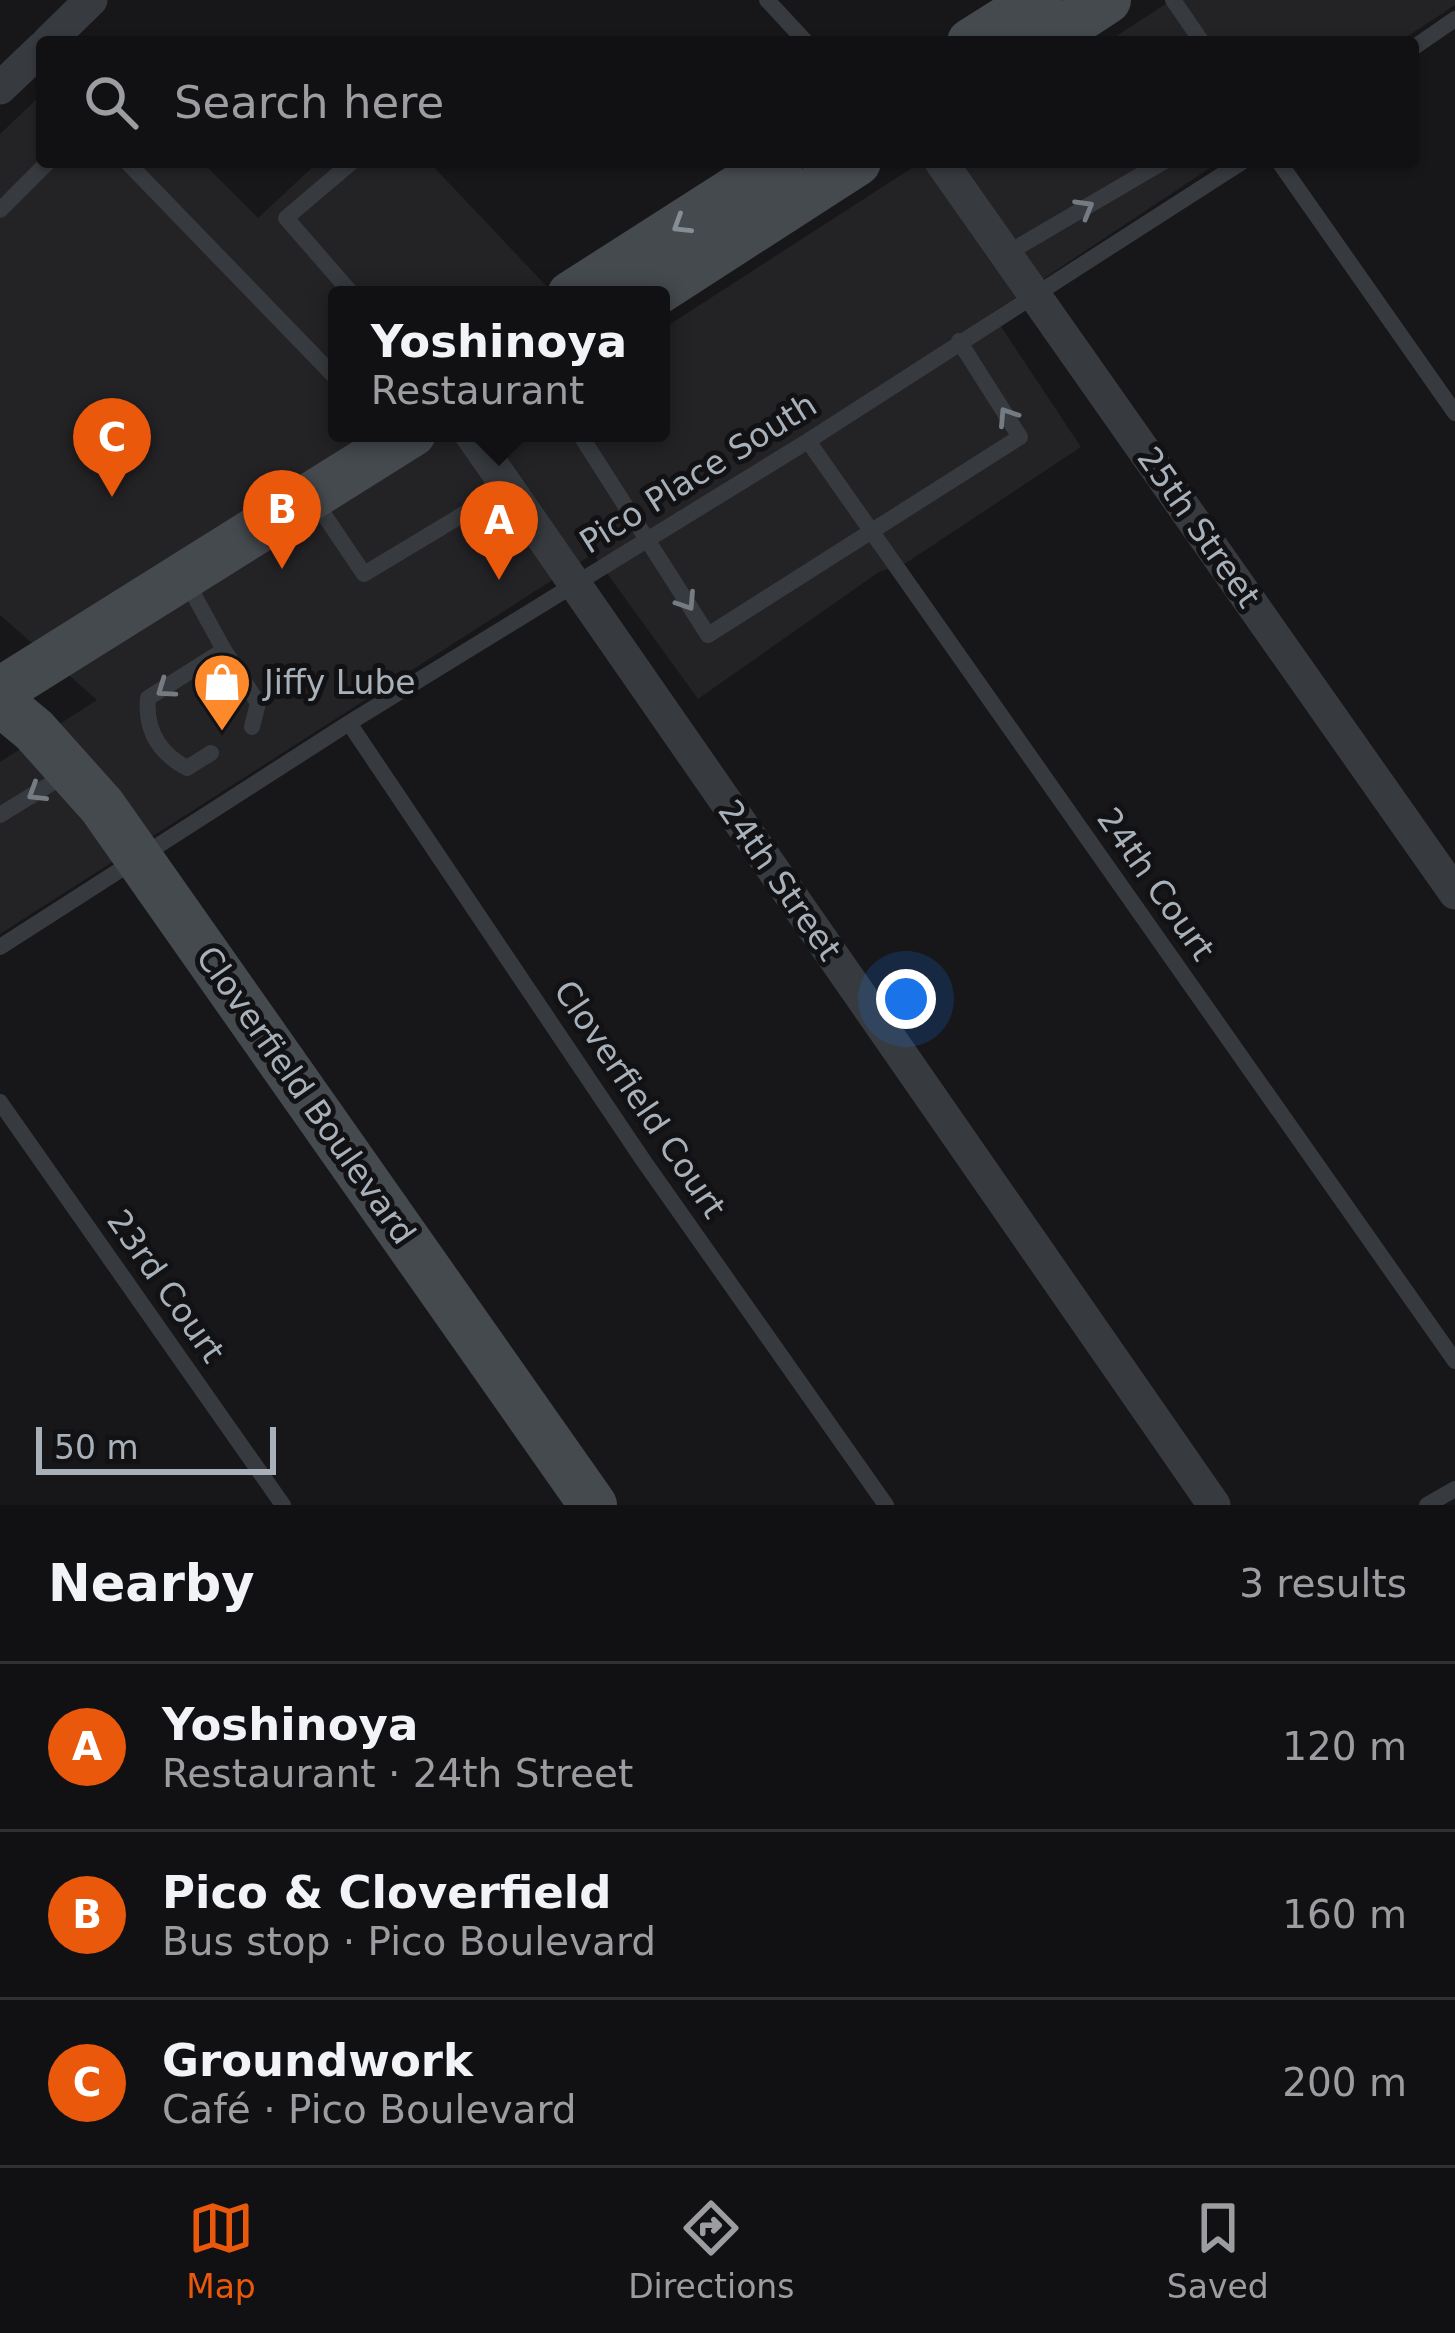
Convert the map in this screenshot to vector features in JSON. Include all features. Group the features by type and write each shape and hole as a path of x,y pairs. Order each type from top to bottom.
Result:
{"main road":[{"path":"981,36 1038,0"},
{"path":"1052,36 1107,0"},
{"path":"586,286 770,168"},
{"path":"666,286 848,168"},
{"path":"0,691 390,442"},
{"name":"Cloverfield Boulevard","path":"0,702 34,730 71,771 138,856 593,1505"}],"street":[{"path":"54,36 91,0"},
{"path":"0,88 36,54"},
{"name":"25th Street","path":"945,168 1455,893"},
{"name":"24th Street","path":"476,442 1214,1505"}],"lane":[{"path":"767,0 800,36"},
{"path":"1173,0 1198,36"},
{"path":"1419,44 1455,19"},
{"path":"0,210 43,168"},
{"path":"133,168 328,370"},
{"path":"345,168 286,218 345,286"},
{"path":"1006,254 1153,168"},
{"name":"Pico Place South","path":"0,947 350,723 808,442 1232,168"},
{"path":"1283,168 1455,413"},
{"path":"585,442 708,634 1020,437 959,341"},
{"name":"24th Court","path":"808,442 1455,1361"},
{"path":"311,496 364,574 507,488"},
{"path":"183,576 258,704 252,727"},
{"path":"211,753 187,768 166,757 146,722 148,698 224,650"},
{"name":"Cloverfield Court","path":"350,723 644,1160 886,1505"},
{"path":"0,815 71,771"},
{"name":"23rd Court","path":"0,1102 283,1505"},
{"path":"1427,1505 1455,1489"}],"shaded area":[{"path":"1172,0 1455,0 1455,5 1408,36 1116,36"},
{"path":"36,100 36,168 208,168 258,218 312,168 435,168 546,286 328,286 328,442 670,442 670,324 912,168 1210,168 992,313 1081,447 906,563 879,572 698,699 593,554 0,934 0,762 97,700 0,615 0,134"}],"place":[{"name":"Groundwork","path":"112,497"},
{"name":"Pico & Cloverfield","path":"282,569"},
{"name":"Yoshinoya","path":"499,580"},
{"name":"Jiffy Lube","path":"222,733"}]}
